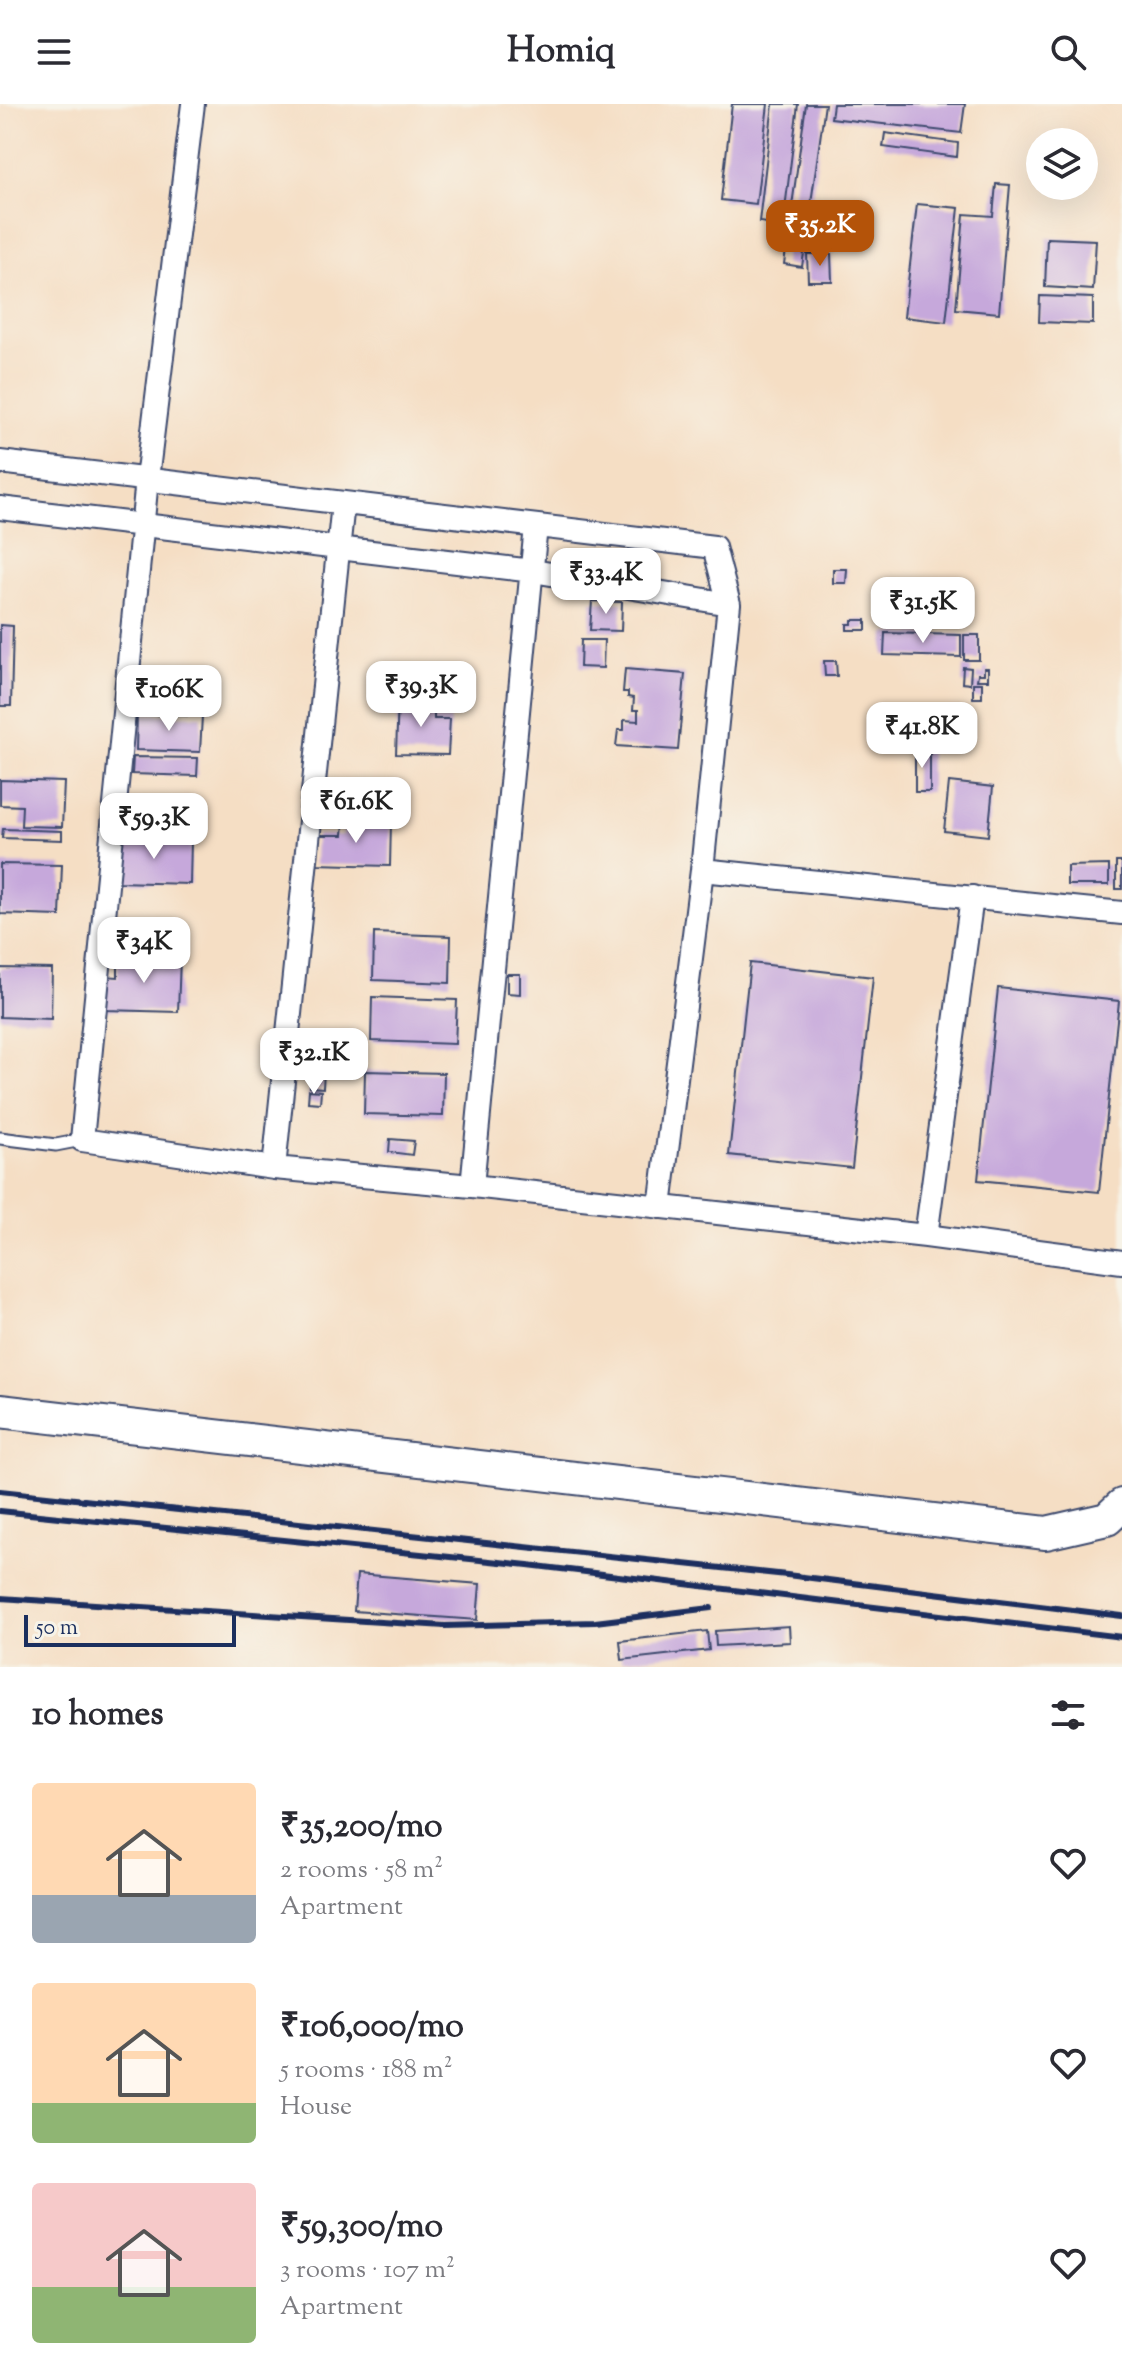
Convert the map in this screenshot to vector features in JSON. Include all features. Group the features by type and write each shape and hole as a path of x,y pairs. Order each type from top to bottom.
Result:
{"street":[{"path":"193,104 147,479 82,1140 274,1168 472,1186 926,1236 1122,1262"},
{"path":"0,462 714,547 729,604 702,870 660,1207"},
{"path":"274,1168 343,503"},
{"path":"0,508 533,571 729,604"},
{"path":"472,1186 536,526"},
{"path":"702,870 1122,913"},
{"path":"926,1236 972,897"},
{"path":"0,1411 1046,1533 1107,1519 1122,1505"}],"lane":[{"path":"0,1138 56,1145 82,1140"}],"building":[{"path":"732,104 768,104 756,204 721,200"},
{"path":"773,104 798,104 783,225 759,222"},
{"path":"806,104 825,104 802,267 784,264"},
{"path":"833,104 965,104 961,133 831,118"},
{"path":"885,133 958,143 957,157 883,147"},
{"path":"996,184 1010,185 999,313 956,309 964,214 993,216"},
{"path":"917,204 959,208 946,322 904,317"},
{"path":"1047,238 1096,240 1093,290 1045,287"},
{"path":"807,254 831,254 832,281 808,281"},
{"path":"1040,296 1093,298 1093,324 1039,322"},
{"path":"833,569 847,569 846,583 833,583"},
{"path":"592,601 622,602 621,631 590,630"},
{"path":"852,620 866,620 866,630 847,630 847,624 852,624"},
{"path":"0,625 13,626 11,706 0,706"},
{"path":"885,633 961,635 961,657 884,655"},
{"path":"964,635 979,635 979,660 964,660"},
{"path":"581,640 604,640 603,668 580,667"},
{"path":"824,661 836,661 837,676 825,676"},
{"path":"963,667 971,668 970,684 962,683"},
{"path":"984,668 988,668 988,680 977,680 978,674 984,674"},
{"path":"625,669 685,674 678,750 616,746 618,730 624,730 624,720 638,721 638,710 633,710 634,698 623,692"},
{"path":"131,682 206,685 206,701 131,699"},
{"path":"973,683 982,683 982,698 973,698"},
{"path":"398,698 434,699 434,719 450,719 448,755 396,754"},
{"path":"137,714 202,716 200,752 136,750"},
{"path":"915,749 930,749 930,792 915,792"},
{"path":"133,757 198,758 197,776 132,774"},
{"path":"0,780 64,782 62,827 21,826 22,806 0,805"},
{"path":"949,782 993,787 988,836 944,831"},
{"path":"123,801 195,803 194,834 122,832"},
{"path":"344,821 391,822 390,866 315,864 316,835 343,835"},
{"path":"3,829 62,831 62,840 2,838"},
{"path":"119,838 191,840 190,884 117,882"},
{"path":"1116,862 1122,862 1122,889 1116,889"},
{"path":"0,864 62,865 60,916 0,914"},
{"path":"1109,865 1109,885 1067,885 1067,866"},
{"path":"374,933 451,936 450,983 373,980"},
{"path":"118,956 180,958 178,1012 105,1010 106,976 118,977"},
{"path":"750,963 873,977 852,1168 729,1155"},
{"path":"0,968 52,969 51,1019 0,1017"},
{"path":"507,974 520,974 520,994 507,993"},
{"path":"998,988 1119,1001 1099,1192 978,1180"},
{"path":"372,997 457,1000 455,1044 371,1041"},
{"path":"311,1071 324,1071 323,1088 310,1087"},
{"path":"365,1071 444,1073 443,1116 364,1114"},
{"path":"309,1090 321,1091 320,1103 308,1102"},
{"path":"390,1139 414,1141 412,1155 389,1152"},
{"path":"357,1574 480,1584 477,1620 354,1611"},
{"path":"789,1626 790,1642 716,1646 715,1631"},
{"path":"707,1631 709,1650 622,1660 620,1641"}],"railway":[{"path":"0,1491 787,1575 1122,1616"},
{"path":"0,1511 528,1565 1122,1637"},
{"path":"0,1598 445,1626 595,1622 711,1608"}]}
